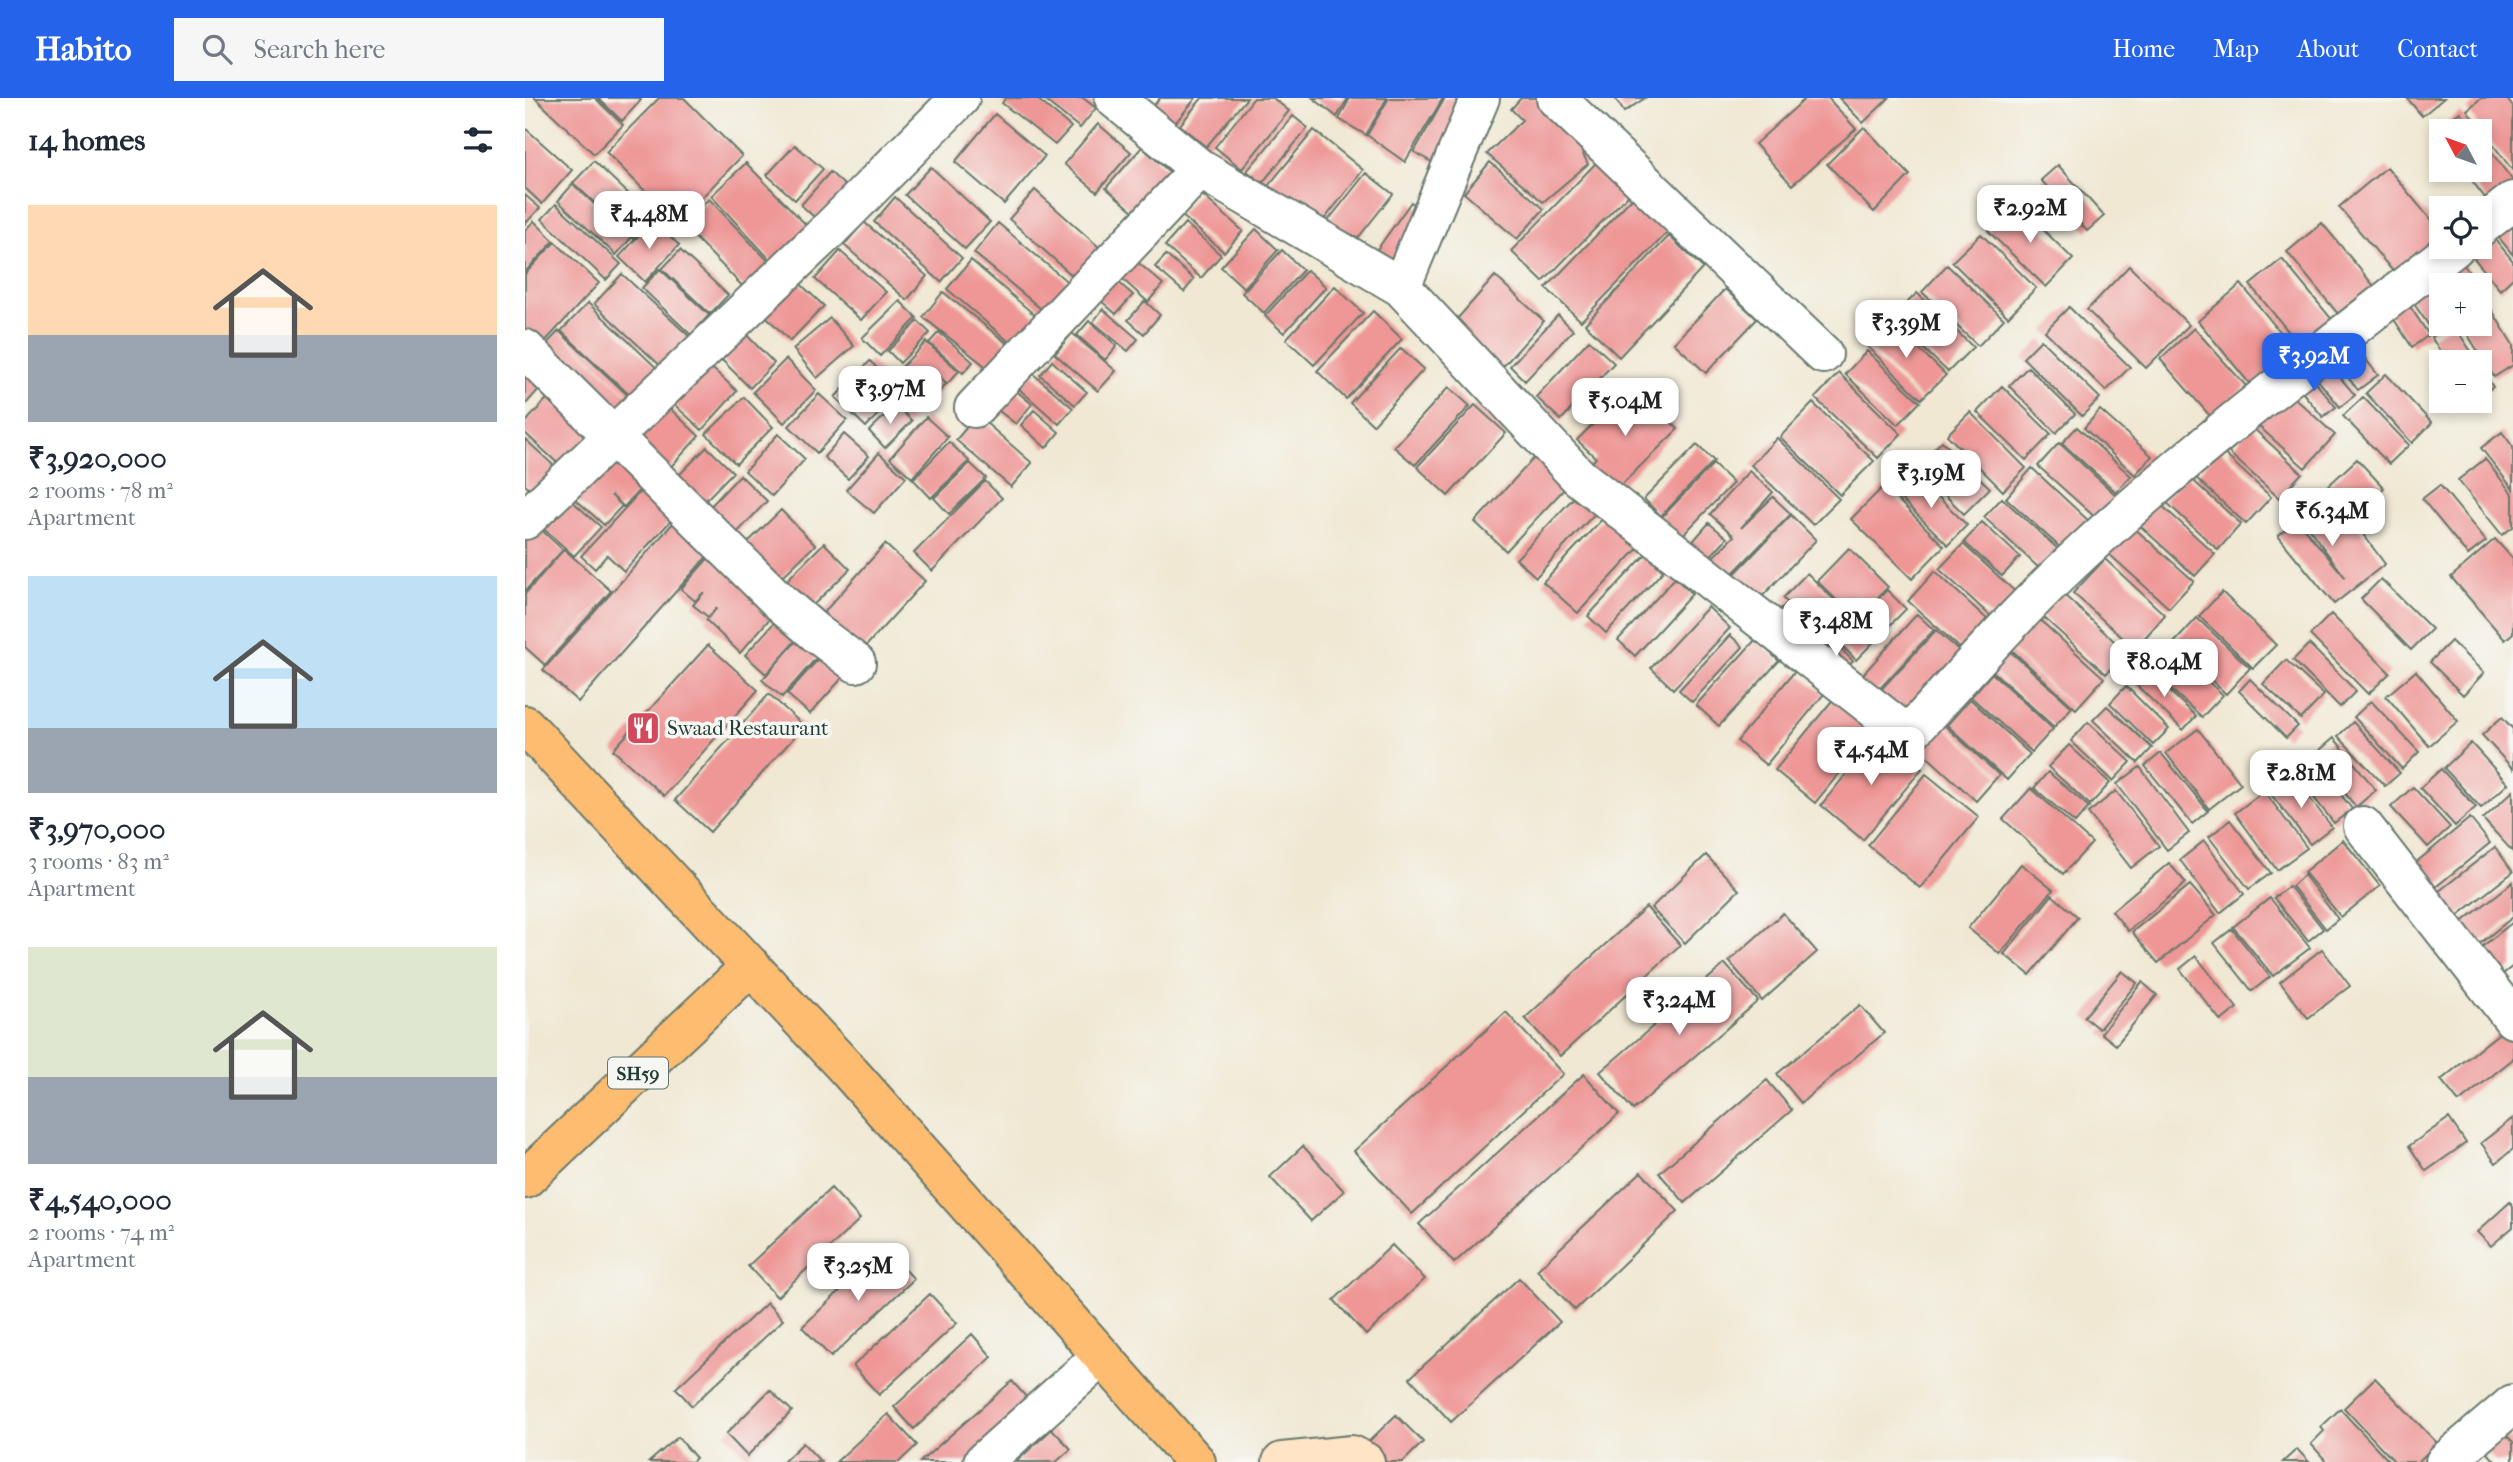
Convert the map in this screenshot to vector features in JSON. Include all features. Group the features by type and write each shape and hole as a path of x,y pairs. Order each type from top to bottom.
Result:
{"main road":[{"path":"525,725 846,1068 1196,1462"},
{"name":"SH59","path":"525,1179 751,966"},
{"path":"1282,1462 1352,1455 1365,1462"}],"street":[{"path":"525,520 827,232 960,98"},
{"path":"1114,98 1200,169 1401,287 1579,477 1908,735 2024,608 2073,560 2206,444 2440,259"},
{"path":"1401,287 1480,98"},
{"path":"1556,98 1823,354"},
{"path":"974,408 1200,169"},
{"path":"2492,218 2513,201"},
{"path":"525,349 779,601 856,663"},
{"path":"2363,826 2513,1019"},
{"path":"983,1462 1102,1356"},
{"path":"2445,1462 2513,1404"}],"building":[{"path":"535,98 595,98 623,125 594,154"},
{"path":"598,98 640,98 641,100 622,121"},
{"path":"659,98 684,98 742,156 677,223 606,152"},
{"path":"1006,98 1036,98 1071,127 1055,145 1002,103"},
{"path":"1042,98 1083,98 1096,108 1080,128"},
{"path":"1160,98 1196,98 1166,134 1145,116"},
{"path":"1202,98 1247,98 1206,147 1180,125"},
{"path":"1254,98 1273,98 1289,111 1242,169 1215,147"},
{"path":"1313,98 1348,98 1337,117"},
{"path":"1350,98 1387,98 1366,135 1339,119"},
{"path":"1389,98 1443,98 1405,162 1367,135"},
{"path":"1445,98 1458,98 1470,105 1435,164 1414,152"},
{"path":"1521,98 1555,98 1588,164 1543,202 1487,154 1522,120 1511,109"},
{"path":"1615,98 1645,98 1624,112"},
{"path":"1806,98 1828,98 1856,129 1792,185 1755,144"},
{"path":"1839,98 1889,98 1863,123"},
{"path":"2407,98 2444,98 2422,116"},
{"path":"2481,98 2506,98 2513,107 2513,171 2492,143 2492,119 2474,119 2467,110"},
{"path":"2460,112 2466,119 2450,119"},
{"path":"995,114 1045,156 1004,204 955,162"},
{"path":"1293,116 1308,128 1262,183 1247,171"},
{"path":"1098,124 1131,152 1097,192 1064,164"},
{"path":"1864,127 1910,175 1874,212 1827,164"},
{"path":"525,128 572,170 542,204 525,188"},
{"path":"1314,130 1363,170 1319,226 1268,186"},
{"path":"795,145 823,169 795,200 767,175"},
{"path":"1142,147 1176,178 1141,218 1106,188"},
{"path":"2492,153 2513,181 2513,185 2492,201 2492,196 2484,196 2473,182 2492,182"},
{"path":"594,161 654,218 634,239 573,183"},
{"path":"1490,162 1544,209 1517,239 1464,193"},
{"path":"746,163 814,233 778,268 711,196"},
{"path":"1596,163 1629,194 1543,282 1511,251"},
{"path":"2058,165 2104,216 2087,231 2041,180"},
{"path":"931,167 990,222 965,249 905,195"},
{"path":"2387,167 2429,218 2429,249 2397,276 2339,207"},
{"path":"830,172 853,193 824,226 801,205"},
{"path":"1366,173 1393,194 1350,248 1323,227"},
{"path":"573,184 631,238 616,255 558,201"},
{"path":"1035,190 1110,257 1084,286 1009,219"},
{"path":"1199,192 1243,231 1224,252 1180,214"},
{"path":"525,195 540,208 525,224"},
{"path":"895,197 962,258 941,282 874,222"},
{"path":"1632,198 1668,232 1581,321 1546,288"},
{"path":"709,199 776,269 750,294 682,224"},
{"path":"1411,202 1430,216 1389,272 1371,258"},
{"path":"2015,202 2073,259 2046,287 1988,231"},
{"path":"556,204 621,264 606,280 542,219"},
{"path":"653,220 679,245 645,282 619,257"},
{"path":"534,221 554,241 525,272 525,230"},
{"path":"2513,221 2513,255 2492,229"},
{"path":"864,222 927,276 907,300 844,245"},
{"path":"998,223 1070,284 1046,313 974,253"},
{"path":"1185,223 1221,255 1201,278 1165,246"},
{"path":"2322,223 2378,291 2343,320 2287,252"},
{"path":"1256,229 1278,250 1244,288 1221,267"},
{"path":"1981,234 2036,288 2008,317 1952,262"},
{"path":"2492,235 2513,261 2513,278 2500,290 2492,280 2492,273 2486,273 2475,259 2492,259"},
{"path":"1669,236 1703,268 1619,357 1585,324"},
{"path":"555,242 599,283 540,347 525,333 525,274"},
{"path":"680,250 728,295 710,314 662,269"},
{"path":"1282,250 1303,270 1264,313 1242,293"},
{"path":"840,251 886,292 861,320 815,279"},
{"path":"1166,255 1194,279 1184,292 1155,267"},
{"path":"1134,259 1163,284 1148,302 1119,276"},
{"path":"2282,259 2339,328 2307,354 2250,285"},
{"path":"971,260 1045,324 1020,351 947,289"},
{"path":"2461,260 2469,273 2441,273"},
{"path":"1947,265 2004,319 1978,346 1922,292"},
{"path":"2129,266 2189,325 2146,368 2087,310"},
{"path":"660,269 709,315 691,335 642,288"},
{"path":"1307,270 1326,287 1284,333 1265,316"},
{"path":"1108,273 1133,295 1116,314 1091,292"},
{"path":"622,274 692,339 664,369 594,304"},
{"path":"1495,276 1544,321 1499,371 1450,327"},
{"path":"793,277 824,306 790,341 760,310"},
{"path":"2427,282 2429,326 2408,295"},
{"path":"2241,284 2297,353 2254,389 2198,321"},
{"path":"1335,286 1363,313 1314,365 1286,339"},
{"path":"1725,289 1757,319 1706,373 1674,343"},
{"path":"943,292 1018,352 998,376 923,317"},
{"path":"1917,293 1973,347 1948,372 1892,318"},
{"path":"2403,296 2429,335 2412,347 2386,307"},
{"path":"900,301 917,318 880,356 862,338"},
{"path":"1145,301 1160,315 1144,334 1128,320"},
{"path":"588,303 662,373 636,401 561,331"},
{"path":"2069,307 2130,367 2106,391 2045,331"},
{"path":"1103,309 1138,339 1128,351 1093,322"},
{"path":"2492,310 2513,345 2513,365 2494,377 2492,350 2477,350 2468,336 2492,336"},
{"path":"1373,311 1402,339 1346,399 1317,371"},
{"path":"1558,315 1573,330 1525,381 1510,366"},
{"path":"830,318 854,346 817,378 793,349"},
{"path":"918,321 930,333 900,363 888,351"},
{"path":"1089,321 1117,346 1105,360 1077,335"},
{"path":"1890,321 1946,375 1921,399 1867,346"},
{"path":"735,323 774,363 750,388 710,348"},
{"path":"2194,328 2246,386 2211,417 2160,359"},
{"path":"559,331 635,402 614,426 537,354"},
{"path":"939,332 973,362 963,373 929,343"},
{"path":"1072,333 1116,371 1098,391 1055,354"},
{"path":"2461,336 2470,350 2439,350 2431,337"},
{"path":"2349,338 2378,375 2358,390 2329,353"},
{"path":"1589,340 1614,363 1561,420 1536,397"},
{"path":"2041,340 2100,398 2082,416 2023,358"},
{"path":"926,342 959,371 947,384 939,376 946,384 928,404 895,374"},
{"path":"1401,348 1424,369 1373,425 1350,403"},
{"path":"1867,351 1920,402 1898,425 1845,374"},
{"path":"2322,356 2355,395 2340,407 2308,368"},
{"path":"702,359 737,391 702,430 667,398"},
{"path":"786,359 816,390 784,423 753,392"},
{"path":"870,361 900,391 866,427 835,397"},
{"path":"1052,361 1087,392 1075,405 1040,375"},
{"path":"2028,367 2075,414 2056,433 2009,386"},
{"path":"2304,369 2336,407 2323,417 2292,380"},
{"path":"525,372 547,380 525,405"},
{"path":"1032,373 1073,408 1059,424 1018,388"},
{"path":"1839,373 1901,434 1878,458 1815,398"},
{"path":"2386,374 2432,423 2412,443 2366,393"},
{"path":"1007,383 1032,404 1016,424 990,404"},
{"path":"1633,384 1678,429 1613,493 1586,468 1596,458 1577,440"},
{"path":"2002,386 2051,434 2026,460 1977,412"},
{"path":"1449,387 1470,406 1415,465 1394,447"},
{"path":"2284,388 2335,435 2305,468 2253,421"},
{"path":"553,392 601,434 567,472 525,433 525,423"},
{"path":"819,394 847,420 817,453 789,426"},
{"path":"744,397 773,427 736,464 706,434"},
{"path":"2363,397 2409,445 2389,464 2343,416"},
{"path":"663,402 699,436 667,471 631,437"},
{"path":"1813,403 1874,461 1840,495 1780,437"},
{"path":"896,405 912,421 885,448 869,431"},
{"path":"1475,405 1506,433 1448,496 1417,467"},
{"path":"1034,410 1059,432 1046,448 1021,425"},
{"path":"2100,410 2152,456 2135,475 2084,428"},
{"path":"1970,412 2026,468 2003,491 1947,435"},
{"path":"977,415 1032,463 1011,487 956,440"},
{"path":"926,417 948,437 912,478 890,458"},
{"path":"2077,427 2131,476 2116,492 2062,443"},
{"path":"2252,427 2302,473 2279,498 2228,452"},
{"path":"2502,432 2513,447 2513,489 2481,448"},
{"path":"778,434 805,459 772,496 745,471"},
{"path":"844,434 869,456 848,479 824,457"},
{"path":"1777,438 1839,499 1813,525 1751,465"},
{"path":"525,439 564,475 542,500 525,485"},
{"path":"1942,441 1990,488 1964,514 1917,467"},
{"path":"611,442 650,478 624,507 611,495 622,506 604,525 562,487"},
{"path":"949,442 969,461 931,498 913,479"},
{"path":"2059,443 2117,496 2097,519 2038,466"},
{"path":"1697,445 1714,461 1661,516 1644,499"},
{"path":"707,447 733,472 699,507 673,481"},
{"path":"2219,449 2271,497 2246,524 2195,477"},
{"path":"879,453 906,477 874,513 846,490"},
{"path":"1535,457 1567,486 1506,551 1475,522"},
{"path":"2357,459 2384,488 2357,514 2329,485"},
{"path":"2485,459 2513,495 2513,527 2502,535 2458,480"},
{"path":"970,463 986,478 949,514 934,498"},
{"path":"1713,464 1733,483 1681,537 1661,518"},
{"path":"2032,468 2091,523 2065,552 2006,498"},
{"path":"1749,471 1773,492 1741,528 1773,497 1791,514 1727,579 1709,561 1734,536 1710,514"},
{"path":"1915,474 1967,525 1948,545 1896,494"},
{"path":"740,475 767,501 733,537 706,511"},
{"path":"2187,475 2241,524 2218,550 2164,500"},
{"path":"650,481 681,510 624,571 607,555 595,569 581,556"},
{"path":"985,481 1002,498 932,571 914,553"},
{"path":"2440,485 2486,541 2468,555 2422,499"},
{"path":"1884,486 1944,546 1912,579 1851,519"},
{"path":"1580,491 1599,509 1536,577 1516,559"},
{"path":"2331,491 2385,564 2334,604 2278,536 2297,520 2345,577 2299,515"},
{"path":"562,492 601,527 574,556 535,521"},
{"path":"2002,498 2058,549 2040,569 1984,517"},
{"path":"2158,502 2215,554 2195,576 2138,524"},
{"path":"781,510 815,545 778,581 744,546"},
{"path":"682,513 718,544 578,702 543,670"},
{"path":"1607,514 1641,545 1578,613 1543,582"},
{"path":"1791,515 1816,540 1754,605 1729,580"},
{"path":"530,519 563,550 525,591 525,525"},
{"path":"1982,522 2020,557 2002,576 1964,542"},
{"path":"1709,523 1727,538 1704,563 1687,548"},
{"path":"2133,527 2194,581 2169,608 2109,554"},
{"path":"2495,539 2513,559 2513,633 2505,640 2451,577"},
{"path":"824,543 850,569 804,614 779,588"},
{"path":"885,544 925,581 857,656 817,620"},
{"path":"1963,544 2020,596 1997,622 1939,569"},
{"path":"1849,548 1888,587 1856,619 1817,581"},
{"path":"564,549 611,591 545,665 525,647 525,594"},
{"path":"713,553 759,592 750,603 760,593 778,609 740,653 706,620 717,608 708,617 693,605 704,592 695,601 681,589"},
{"path":"1646,554 1663,571 1606,633 1588,616"},
{"path":"2105,559 2165,615 2135,649 2073,593"},
{"path":"1935,571 1990,622 1963,651 1908,601"},
{"path":"1807,573 1852,617 1827,643 1783,598"},
{"path":"1675,578 1692,594 1635,656 1618,640"},
{"path":"2381,579 2432,629 2411,650 2361,599"},
{"path":"1887,590 1906,609 1856,660 1837,641"},
{"path":"2061,592 2126,652 2106,674 2041,615"},
{"path":"2222,592 2276,645 2253,668 2199,616"},
{"path":"1786,604 1826,643 1812,656 1772,617"},
{"path":"1708,607 1730,628 1673,689 1651,668"},
{"path":"2030,611 2104,678 2076,709 2003,642"},
{"path":"783,613 804,631 766,674 745,655"},
{"path":"1917,614 1934,630 1874,695 1858,680"},
{"path":"2331,614 2390,673 2368,694 2310,635"},
{"path":"2197,618 2250,668 2226,694 2173,644"},
{"path":"1936,630 1962,653 1902,719 1876,695"},
{"path":"805,631 825,648 782,697 762,680"},
{"path":"1730,635 1743,647 1692,702 1679,690"},
{"path":"1756,639 1779,661 1719,726 1696,705"},
{"path":"1833,641 1853,661 1839,676 1818,656"},
{"path":"2451,641 2484,673 2463,695 2430,662"},
{"path":"2002,644 2072,707 2054,727 1984,663"},
{"path":"2309,644 2356,691 2340,707 2293,660"},
{"path":"708,645 758,690 664,796 613,750"},
{"path":"829,647 852,667 810,714 787,694"},
{"path":"2171,648 2223,695 2202,717 2150,671"},
{"path":"2286,660 2324,695 2301,719 2263,684"},
{"path":"2145,668 2196,716 2183,730 2133,682"},
{"path":"1795,671 1824,694 1766,765 1737,741"},
{"path":"2416,671 2458,721 2429,746 2386,696"},
{"path":"1992,673 2053,729 2032,752 1971,697"},
{"path":"2250,679 2298,726 2286,738 2239,691"},
{"path":"2126,686 2169,729 2153,745 2110,703"},
{"path":"769,694 804,726 710,832 675,800"},
{"path":"1835,697 1875,729 1815,803 1775,770"},
{"path":"1970,699 2030,754 2007,780 1947,725"},
{"path":"2371,701 2419,752 2402,769 2354,717"},
{"path":"2107,706 2152,748 2138,763 2093,720"},
{"path":"1933,715 1999,775 1976,801 1909,740"},
{"path":"2502,717 2513,729 2513,769 2482,735"},
{"path":"2088,722 2131,762 2113,781 2071,741"},
{"path":"2353,722 2400,773 2385,786 2338,736"},
{"path":"2198,729 2241,784 2209,809 2166,753"},
{"path":"1879,734 1922,769 1863,840 1821,805"},
{"path":"2334,738 2376,790 2356,807 2314,755"},
{"path":"2471,743 2508,784 2481,808 2444,768"},
{"path":"2069,745 2110,783 2090,805 2048,767"},
{"path":"2161,753 2208,811 2192,824 2145,766"},
{"path":"2311,756 2352,809 2334,823 2293,771"},
{"path":"2140,767 2189,833 2167,850 2117,784"},
{"path":"2441,769 2476,807 2455,826 2420,788"},
{"path":"2048,772 2089,807 2075,823 2034,788"},
{"path":"1926,774 1979,817 1920,888 1868,845"},
{"path":"2292,776 2332,827 2310,844 2270,793"},
{"path":"2413,787 2450,827 2428,847 2391,807"},
{"path":"2031,788 2092,843 2063,874 2003,819"},
{"path":"2116,791 2159,846 2131,868 2088,813"},
{"path":"2264,791 2307,848 2277,870 2235,813"},
{"path":"2513,791 2513,852 2483,819"},
{"path":"2470,818 2490,843 2427,894 2408,869"},
{"path":"2230,820 2271,873 2249,889 2209,837"},
{"path":"2343,840 2380,886 2341,917 2304,872"},
{"path":"2204,841 2244,894 2220,913 2180,860"},
{"path":"2495,847 2513,872 2452,920 2433,896"},
{"path":"1706,855 1739,890 1685,943 1651,908"},
{"path":"2169,863 2186,883 2128,931 2112,911"},
{"path":"2021,864 2053,890 2000,954 1968,928"},
{"path":"2304,875 2338,919 2326,929 2292,886"},
{"path":"2513,882 2513,917 2473,949 2456,927"},
{"path":"2190,885 2216,915 2158,963 2132,932"},
{"path":"2289,886 2323,929 2308,941 2274,898"},
{"path":"2052,895 2078,917 2030,975 2004,954"},
{"path":"2270,898 2310,948 2273,976 2233,927"},
{"path":"1646,907 1680,945 1560,1056 1525,1018"},
{"path":"1783,913 1817,952 1762,1001 1729,961"},
{"path":"2513,922 2513,966 2499,977 2478,950"},
{"path":"2232,929 2270,977 2252,991 2214,943"},
{"path":"2322,949 2350,986 2308,1018 2280,982"},
{"path":"2196,956 2237,1008 2221,1021 2180,969"},
{"path":"1725,964 1758,1001 1633,1110 1600,1072"},
{"path":"2122,971 2137,983 2099,1029 2084,1017"},
{"path":"2142,982 2157,995 2116,1045 2101,1033"},
{"path":"1860,1005 1884,1033 1801,1103 1777,1074"},
{"path":"1506,1012 1563,1074 1412,1214 1354,1151"},
{"path":"2508,1026 2513,1032 2513,1059 2459,1102 2441,1080"},
{"path":"1584,1074 1619,1114 1454,1263 1419,1224"},
{"path":"1767,1080 1792,1110 1685,1203 1659,1173"},
{"path":"2449,1118 2466,1143 2426,1171 2409,1146"},
{"path":"2513,1118 2513,1149 2496,1163 2481,1143"},
{"path":"1303,1146 1344,1191 1311,1221 1270,1177"},
{"path":"1641,1172 1678,1211 1575,1310 1537,1270"},
{"path":"831,1188 860,1219 777,1297 748,1266"},
{"path":"2510,1202 2513,1206 2513,1227 2491,1246 2477,1232"},
{"path":"1392,1245 1425,1279 1366,1335 1334,1300"},
{"path":"885,1248 914,1279 831,1357 802,1327"},
{"path":"1519,1278 1560,1322 1451,1422 1410,1378"},
{"path":"930,1294 957,1323 879,1395 853,1366"},
{"path":"767,1303 783,1320 692,1406 676,1388"},
{"path":"972,1334 992,1357 914,1429 894,1407"},
{"path":"2375,1378 2437,1443 2418,1462 2395,1462 2344,1408"},
{"path":"1012,1381 1049,1423 1004,1462 920,1462"},
{"path":"770,1390 792,1411 747,1456 726,1434"},
{"path":"2340,1409 2390,1462 2327,1462 2311,1444 2324,1431 2321,1427"},
{"path":"888,1414 917,1445 899,1462 836,1462"},
{"path":"1396,1415 1423,1442 1403,1462 1366,1462 1357,1453"},
{"path":"1052,1429 1071,1449 1056,1462 1016,1462"},
{"path":"2504,1433 2513,1442 2513,1462 2496,1462 2486,1451"},
{"path":"678,1437 696,1458 692,1462 649,1462"},
{"path":"803,1443 821,1462 783,1462"},
{"path":"2297,1449 2309,1462 2283,1462"}],"place":[{"name":"Swaad Restaurant","path":"643,728"}]}
